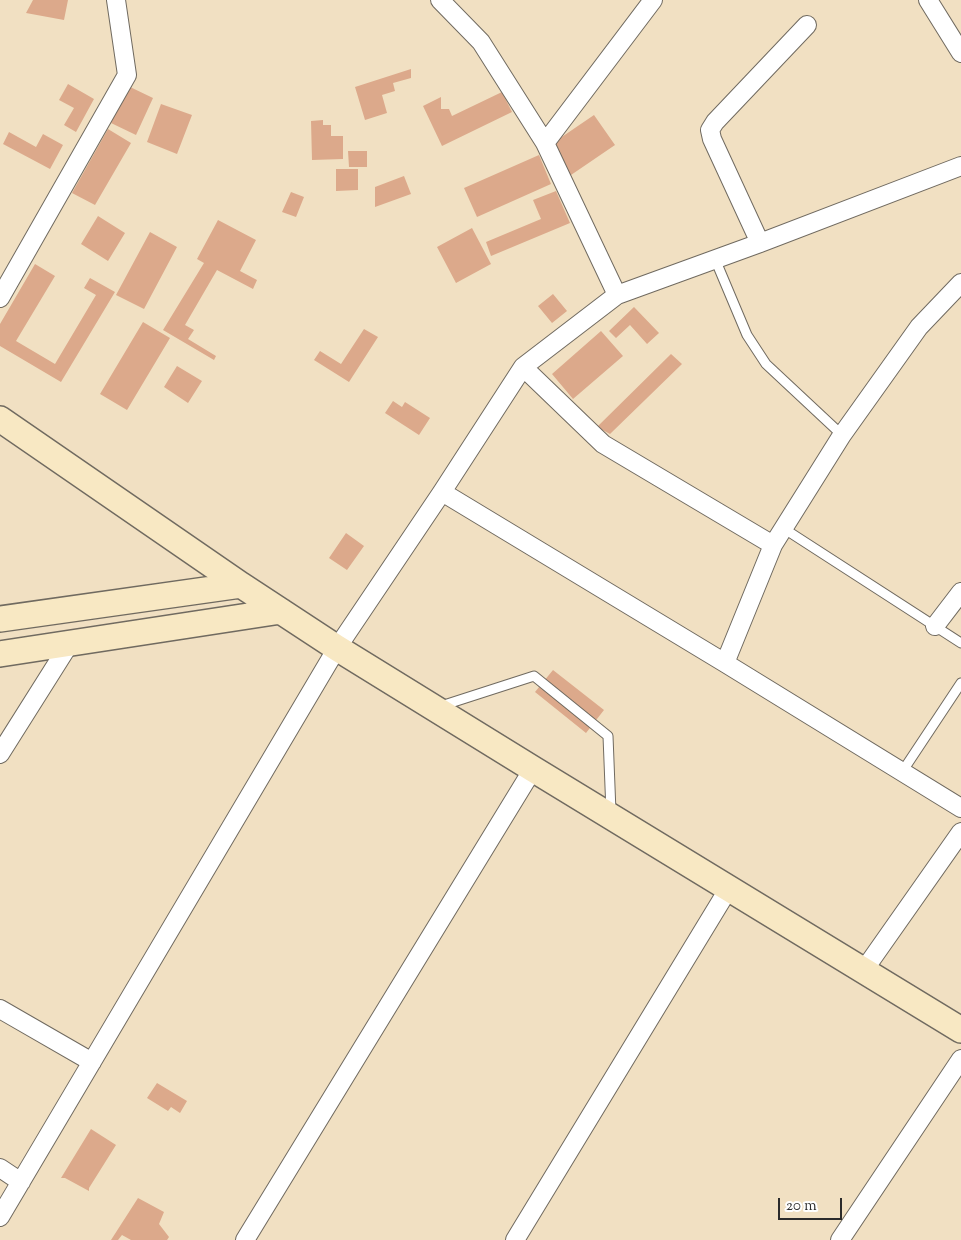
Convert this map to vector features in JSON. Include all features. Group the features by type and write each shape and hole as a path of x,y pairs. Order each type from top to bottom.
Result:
{"main road":[{"path":"0,419 241,585 337,648 961,1030"},
{"path":"0,620 241,585"},
{"path":"0,654 281,611"}],"street":[{"path":"0,298 126,75 116,0"},
{"path":"440,0 481,42 544,144 617,295"},
{"path":"544,144 653,0"},
{"path":"928,0 961,53"},
{"path":"760,243 712,139 710,130 715,122 807,25"},
{"path":"0,1217 337,648 523,367 617,295 760,243 961,166"},
{"path":"725,663 773,546 783,528 842,435 919,327 961,283"},
{"path":"523,367 603,444 773,546"},
{"path":"442,492 961,808"},
{"path":"935,626 961,592"},
{"path":"0,754 70,643"},
{"path":"245,1240 533,769"},
{"path":"864,970 961,832"},
{"path":"515,1240 729,888"},
{"path":"0,1009 92,1062"},
{"path":"840,1240 961,1058"},
{"path":"0,1168 21,1182"}],"lane":[{"path":"715,259 747,335 766,364 842,435"},
{"path":"783,528 961,643"},
{"path":"434,708 534,676 608,736 612,817"},
{"path":"902,772 961,683"}],"building":[{"path":"33,0 68,0 64,20 26,13"},
{"path":"411,69 411,78 393,83 395,91 382,95 387,113 365,120 355,87"},
{"path":"68,84 94,99 76,132 64,125 74,108 59,100"},
{"path":"128,86 153,98 136,135 111,123"},
{"path":"502,92 512,112 442,146 423,106 441,97 441,109 449,109 452,116"},
{"path":"161,104 192,115 177,154 147,142"},
{"path":"594,115 615,145 571,175 550,145"},
{"path":"323,120 323,125 331,125 331,136 343,136 343,159 312,160 311,121"},
{"path":"108,129 131,143 95,205 72,193"},
{"path":"9,132 36,147 43,134 63,145 50,169 3,144"},
{"path":"348,151 367,151 367,167 349,167"},
{"path":"539,155 551,184 477,217 464,188"},
{"path":"336,169 358,169 358,190 336,191"},
{"path":"404,176 411,194 375,207 375,187"},
{"path":"556,191 570,223 491,256 486,242 541,219 533,200"},
{"path":"291,192 304,197 296,217 282,212"},
{"path":"98,216 125,233 108,261 81,244"},
{"path":"218,220 256,240 240,271 257,280 253,289 217,270 185,325 194,330 188,339 216,356 214,360 163,330 204,263 197,259"},
{"path":"472,228 491,264 456,283 437,247"},
{"path":"150,232 177,247 144,309 116,295"},
{"path":"35,264 55,276 16,341 55,364 96,295 84,288 90,278 115,292 61,382 0,346 0,324"},
{"path":"553,294 567,311 552,323 538,306"},
{"path":"634,307 659,333 647,344 630,325 616,338 609,331"},
{"path":"143,322 170,338 127,410 100,394"},
{"path":"364,329 378,337 349,382 314,360 320,351 341,364"},
{"path":"601,331 623,356 573,399 552,374"},
{"path":"671,354 682,364 610,434 597,427"},
{"path":"177,366 202,381 188,403 164,387"},
{"path":"393,401 402,407 405,402 430,418 419,435 385,413"},
{"path":"346,533 364,546 347,570 329,558"},
{"path":"553,670 604,710 586,733 535,692"},
{"path":"157,1083 187,1101 180,1113 171,1107 168,1111 147,1098"},
{"path":"91,1129 116,1145 89,1188 89,1191 65,1178 61,1178"},
{"path":"138,1198 164,1212 159,1224 169,1237 167,1240 131,1240 122,1235 118,1240 111,1240"}]}
